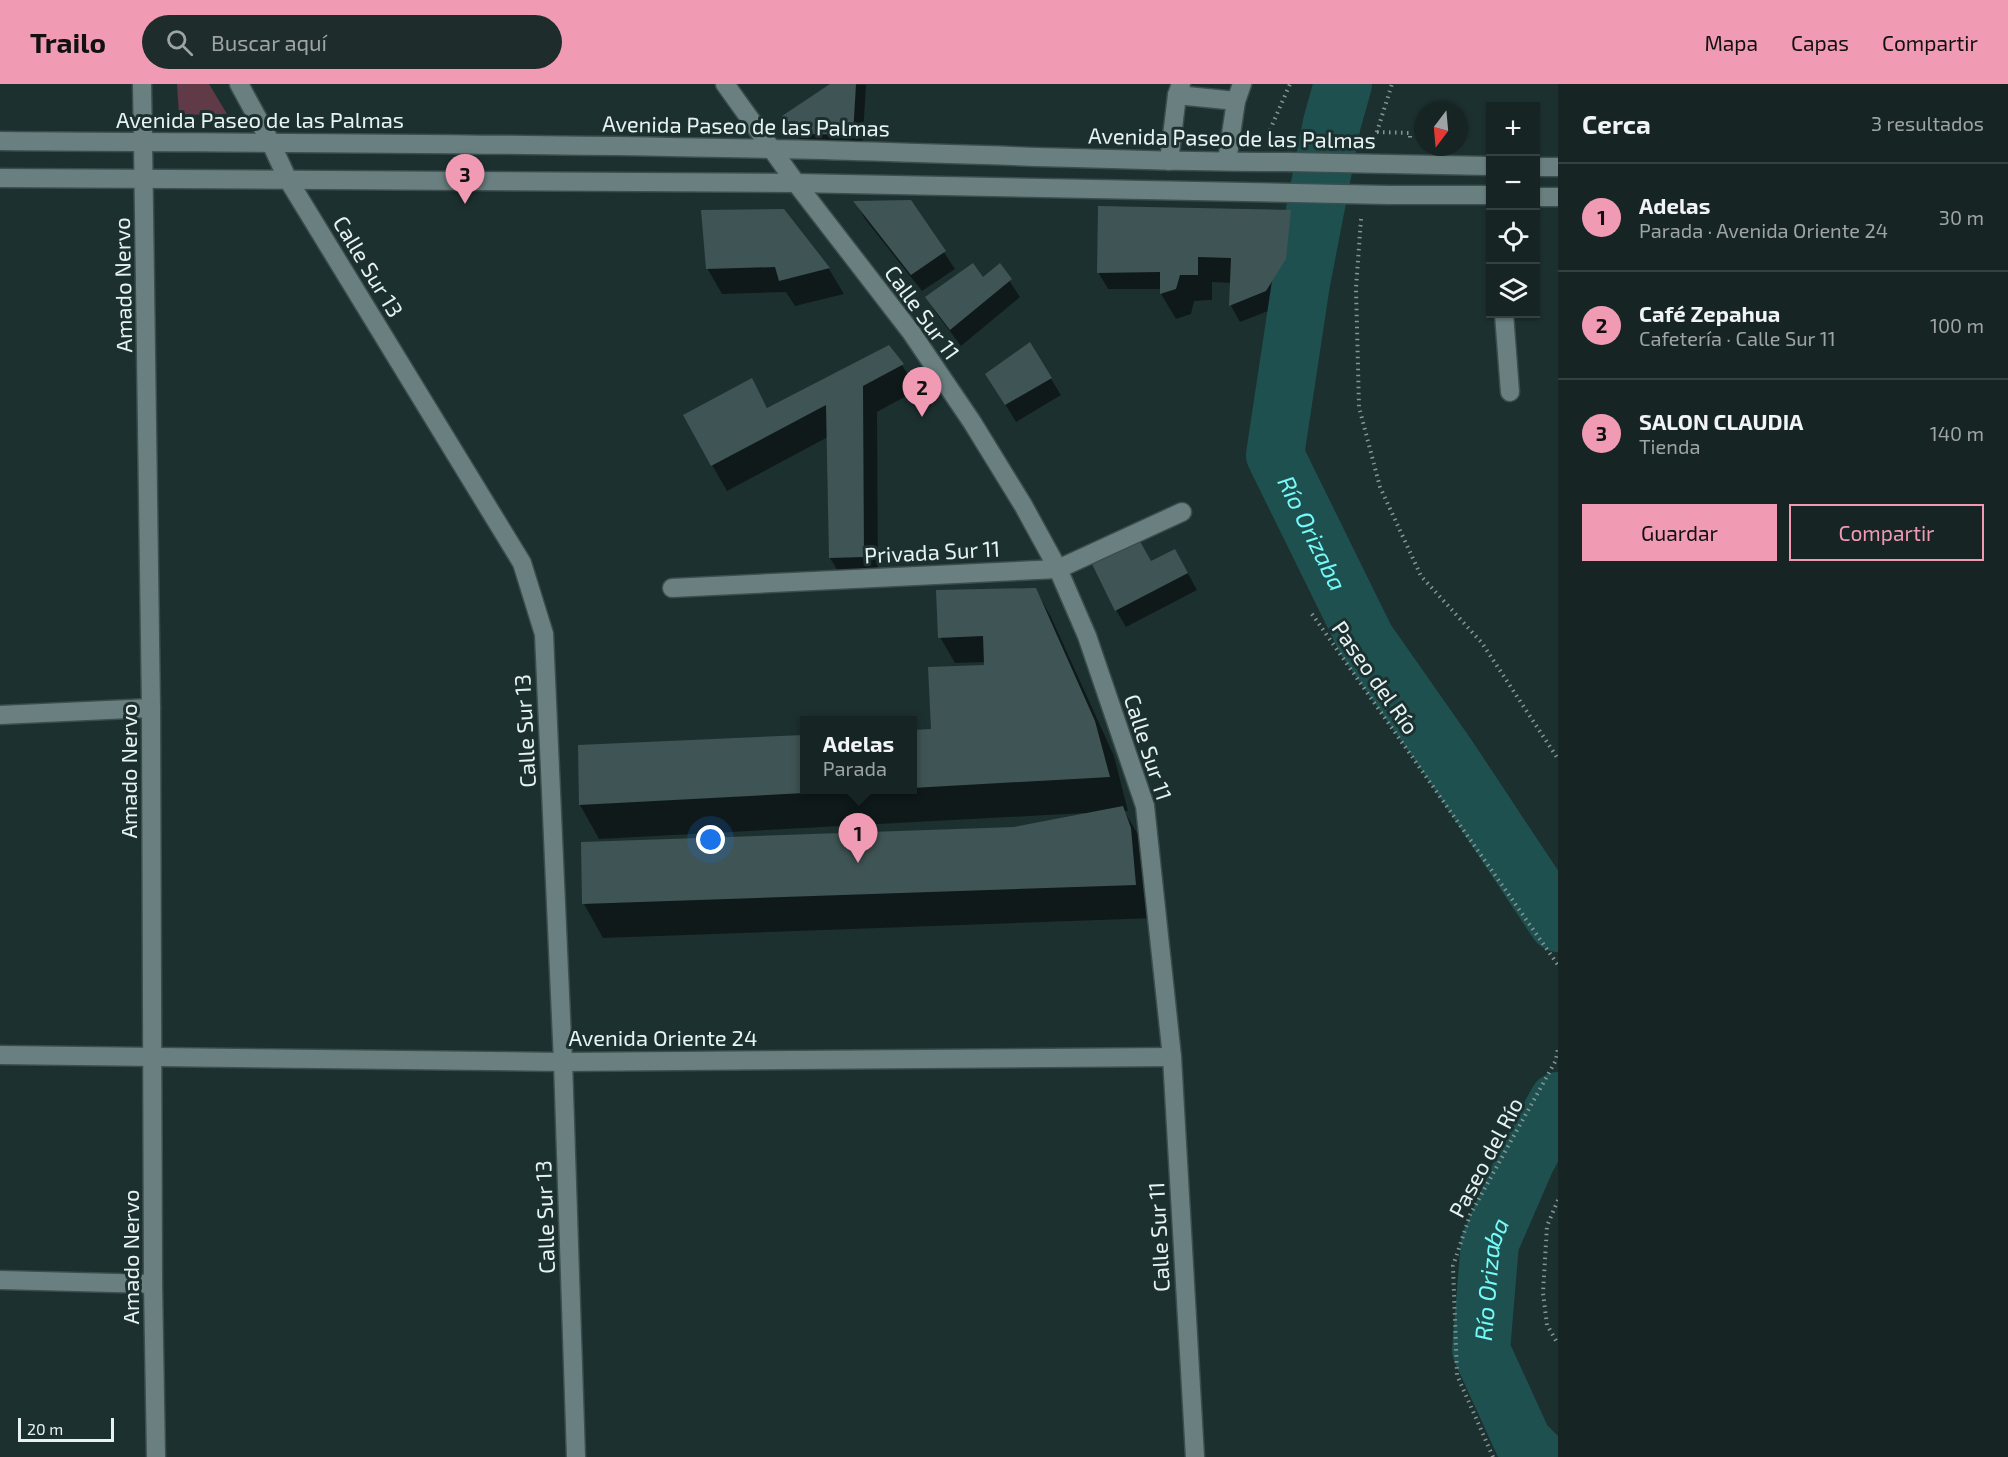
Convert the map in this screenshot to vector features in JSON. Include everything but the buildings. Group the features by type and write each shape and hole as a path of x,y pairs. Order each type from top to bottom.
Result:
{"street":[{"name":"Amado Nervo","path":"142,84 151,708 153,1284 156,1457"},
{"name":"Calle Sur 13","path":"240,84 287,178 522,563 544,634 563,1062 576,1457"},
{"name":"Calle Sur 11","path":"725,84 796,183 923,350 1023,505 1058,569 1087,636 1144,806 1172,1057 1195,1457"},
{"path":"1169,160 1179,90 1239,93 1227,161"},
{"name":"Avenida Paseo de las Palmas","path":"0,141 270,141 771,149 1486,166"},
{"path":"1540,167 1558,167"},
{"path":"0,178 287,178 796,183 1486,195"},
{"path":"1540,197 1558,197"},
{"path":"1504,318 1510,392"},
{"name":"Privada Sur 11","path":"672,588 1058,569 1182,512"},
{"path":"0,715 151,708"},
{"name":"Avenida Oriente 24","path":"0,1055 563,1062 1172,1057"},
{"path":"0,1280 153,1284"}],"path":[{"path":"1270,130 1290,84"},
{"path":"1374,141 1392,84"},
{"path":"1362,210 1356,288 1359,407 1380,487 1421,576 1482,643 1558,759"},
{"name":"Paseo del Río","path":"1312,614 1558,965"},
{"name":"Paseo del Río","path":"1493,1457 1457,1375 1453,1266 1470,1215 1556,1060 1558,1048"},
{"path":"1558,1200 1547,1226 1543,1293 1546,1325 1558,1344"}],"shaded area":[{"path":"177,84 209,84 227,114 179,115"}],"waterway":[{"name":"Río Orizaba","path":"1343,84 1332,123 1301,283 1275,455 1366,640 1448,757 1558,923"},
{"name":"Río Orizaba","path":"1538,1457 1523,1442 1481,1350 1490,1243 1526,1160 1558,1101"}],"place":[{"name":"SALON CLAUDIA","path":"465,204"},
{"name":"Café Zepahua","path":"922,417"},
{"name":"Adelas","path":"858,863"}]}
